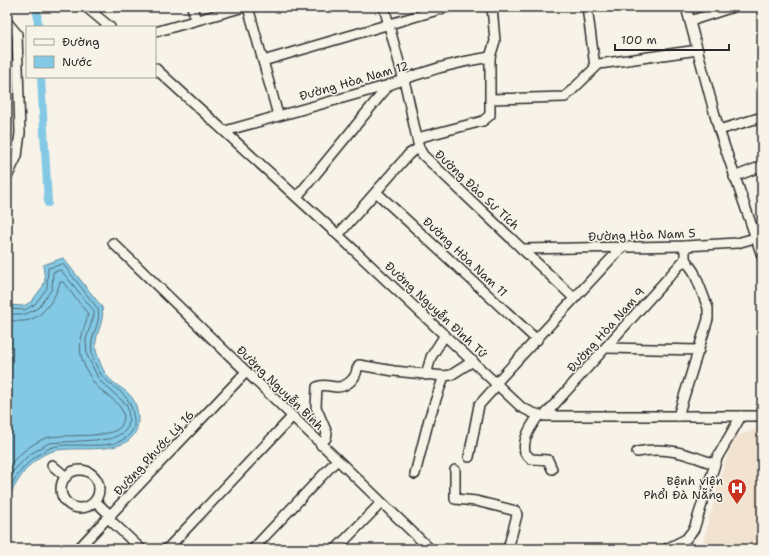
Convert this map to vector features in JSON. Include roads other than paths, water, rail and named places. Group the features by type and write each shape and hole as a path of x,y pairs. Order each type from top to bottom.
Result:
{"street":[{"path":"86,7 109,26"},
{"path":"192,7 196,20"},
{"path":"156,32 244,7"},
{"path":"248,7 278,115"},
{"name":"Đường Đào Sư Tích","path":"384,7 419,148 423,155 574,298"},
{"path":"263,60 448,7"},
{"path":"417,138 486,120 490,115 490,56 495,41 492,7"},
{"path":"587,7 595,67"},
{"path":"686,7 719,130 734,177 759,237 762,256"},
{"path":"690,21 733,7"},
{"path":"7,22 17,34 20,133 17,156 8,175"},
{"path":"491,99 565,97 599,64 698,50"},
{"name":"Đường Hòa Nam 12","path":"225,131 278,115 389,86 403,79 490,56"},
{"name":"Đường Nguyễn Đình Tứ","path":"156,69 297,197 521,407 541,416 762,416"},
{"path":"297,197 389,86"},
{"path":"719,130 762,117"},
{"path":"338,235 409,154 419,148"},
{"path":"734,177 762,166"},
{"name":"Đường Hòa Nam 11","path":"376,192 536,340"},
{"name":"Đường Hòa Nam 5","path":"522,249 685,246 737,243 759,237"},
{"name":"Đường Nguyễn Bính","path":"113,243 380,503 430,549"},
{"path":"678,416 708,319 708,308 694,272 685,260 685,246"},
{"path":"469,457 479,405 536,340 621,248"},
{"name":"Đường Hòa Nam 9","path":"552,469 548,460 531,459 525,453 526,438 531,427 607,348 685,260"},
{"path":"426,374 431,356 445,335"},
{"path":"607,348 699,350"},
{"path":"321,445 326,438 327,433 316,407 317,387 324,385 338,388 354,378 358,367 444,376 451,375 473,361"},
{"name":"Đường Phước Lý 16","path":"78,549 246,372"},
{"path":"415,474 429,419 444,376"},
{"path":"666,549 686,539 694,529 714,464 722,447 741,416"},
{"path":"167,549 292,417"},
{"path":"637,452 650,449 667,449 689,454 714,464"},
{"path":"253,549 337,460"},
{"path":"52,465 66,477"},
{"path":"79,470 91,474 98,484 98,496 95,501 84,508 78,508 67,503 62,492 62,486 66,477 79,470"},
{"path":"455,470 455,499 476,501 517,513 508,549"},
{"path":"95,501 141,549"},
{"path":"337,549 380,503"}],"water":[{"path":"63,258 102,307 102,319 96,342 97,354 104,371 110,379 130,395 134,401 137,408 138,418 136,431 129,440 118,445 105,448 64,449 45,454 37,459 25,471 7,501 7,305 24,306 32,301 43,286 45,280 43,265"}],"waterway":[{"path":"37,7 38,26"},
{"path":"41,78 48,203"}],"place":[{"name":"Bệnh viện Phổi Đà Nẵng","path":"737,505"}]}
